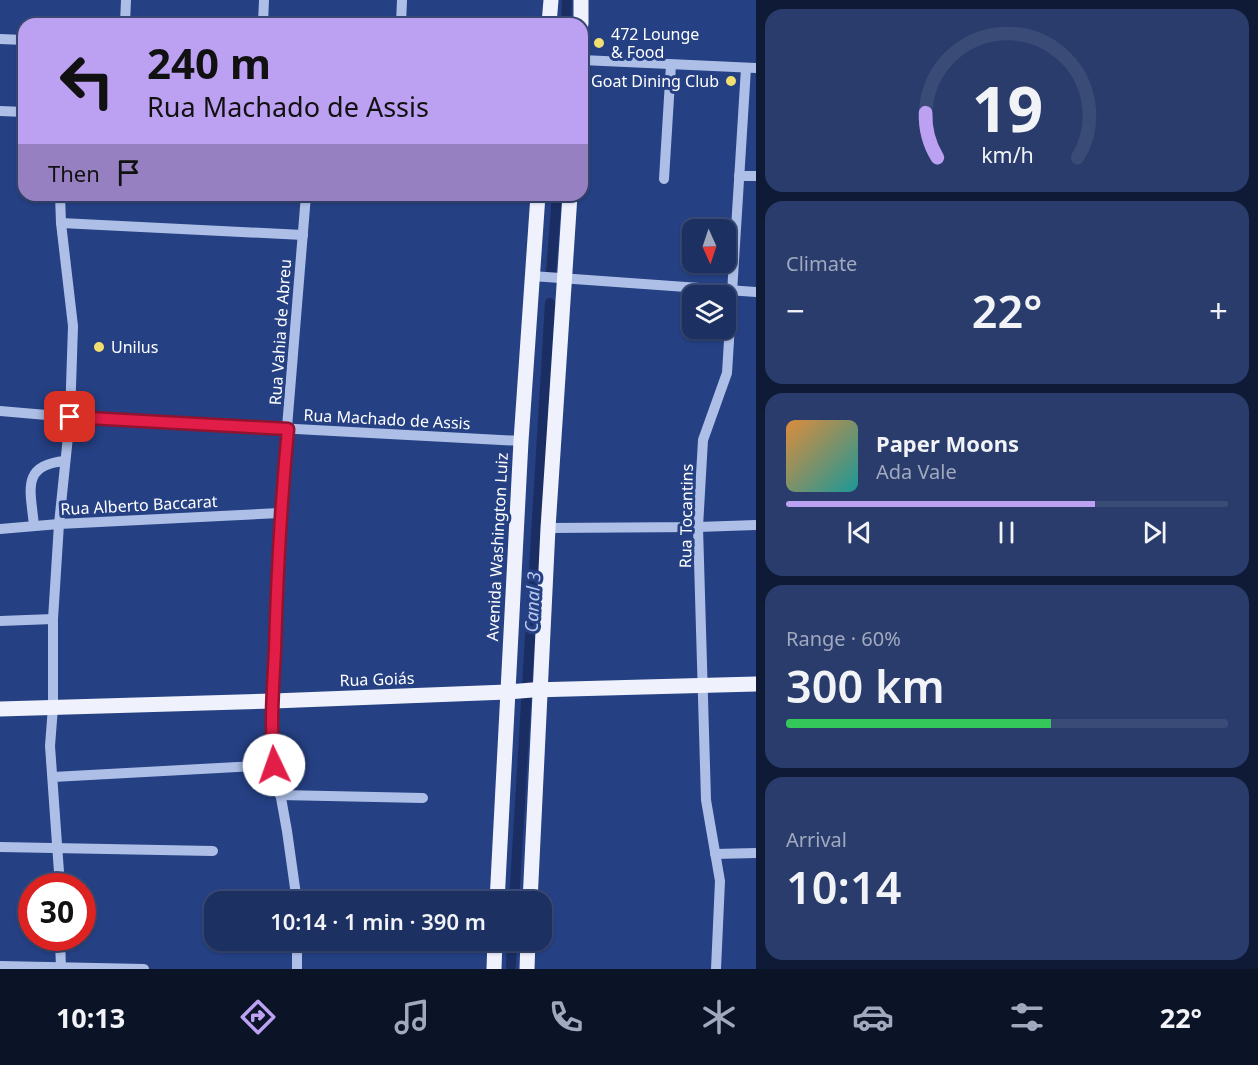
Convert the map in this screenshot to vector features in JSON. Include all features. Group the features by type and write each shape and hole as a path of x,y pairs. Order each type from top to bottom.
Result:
{"main road":[{"path":"550,18 551,0"},
{"path":"580,18 581,0"},
{"name":"Avenida Washington Luiz","path":"530,891 524,691 521,441 537,201"},
{"name":"Avenida Washington Luiz","path":"498,891 548,528 570,201"},
{"name":"Rua Goiás","path":"0,709 756,684"},
{"path":"494,969 495,951"},
{"path":"527,969 528,951"}],"street":[{"path":"125,18 126,0"},
{"path":"263,18 264,0"},
{"path":"401,18 402,0"},
{"path":"0,39 18,40"},
{"path":"588,60 751,68"},
{"path":"664,179 671,65"},
{"name":"Rua Tocantins","path":"732,285 739,176 751,68"},
{"path":"0,111 18,112"},
{"path":"739,176 756,176"},
{"path":"59,873 50,746 53,707 53,619 59,524 70,417 73,326 60,201"},
{"name":"Rua Vahia de Abreu","path":"295,891 272,748 280,513 306,201"},
{"path":"61,224 303,235"},
{"path":"532,276 682,287"},
{"path":"736,291 756,292"},
{"name":"Rua Tocantins","path":"716,969 720,881 706,800 698,527 703,440 727,373 729,339"},
{"name":"Rua Machado de Assis","path":"0,411 70,417 521,441"},
{"path":"34,526 33,476 39,468 49,462 65,461"},
{"name":"Rua Alberto Baccarat","path":"0,529 280,513"},
{"path":"548,528 756,525"},
{"path":"0,621 53,619"},
{"path":"53,777 274,765"},
{"path":"280,795 423,798"},
{"path":"0,847 213,851"},
{"path":"715,854 756,853"},
{"path":"60,951 61,968"},
{"path":"297,951 297,969"},
{"path":"0,966 144,969"}],"waterway":[{"name":"Canal 3","path":"566,18 567,0"},
{"name":"Canal 3","path":"551,272 557,201"},
{"name":"Canal 3","path":"515,891 550,303"},
{"name":"Canal 3","path":"511,966 512,951"}],"place":[{"name":"472 Lounge & Food","path":"599,43"},
{"name":"Goat Dining Club","path":"731,81"},
{"name":"Unilus","path":"99,347"}],"route":[{"path":"70,417 288,429 280,513 273,701 274,765"}]}
